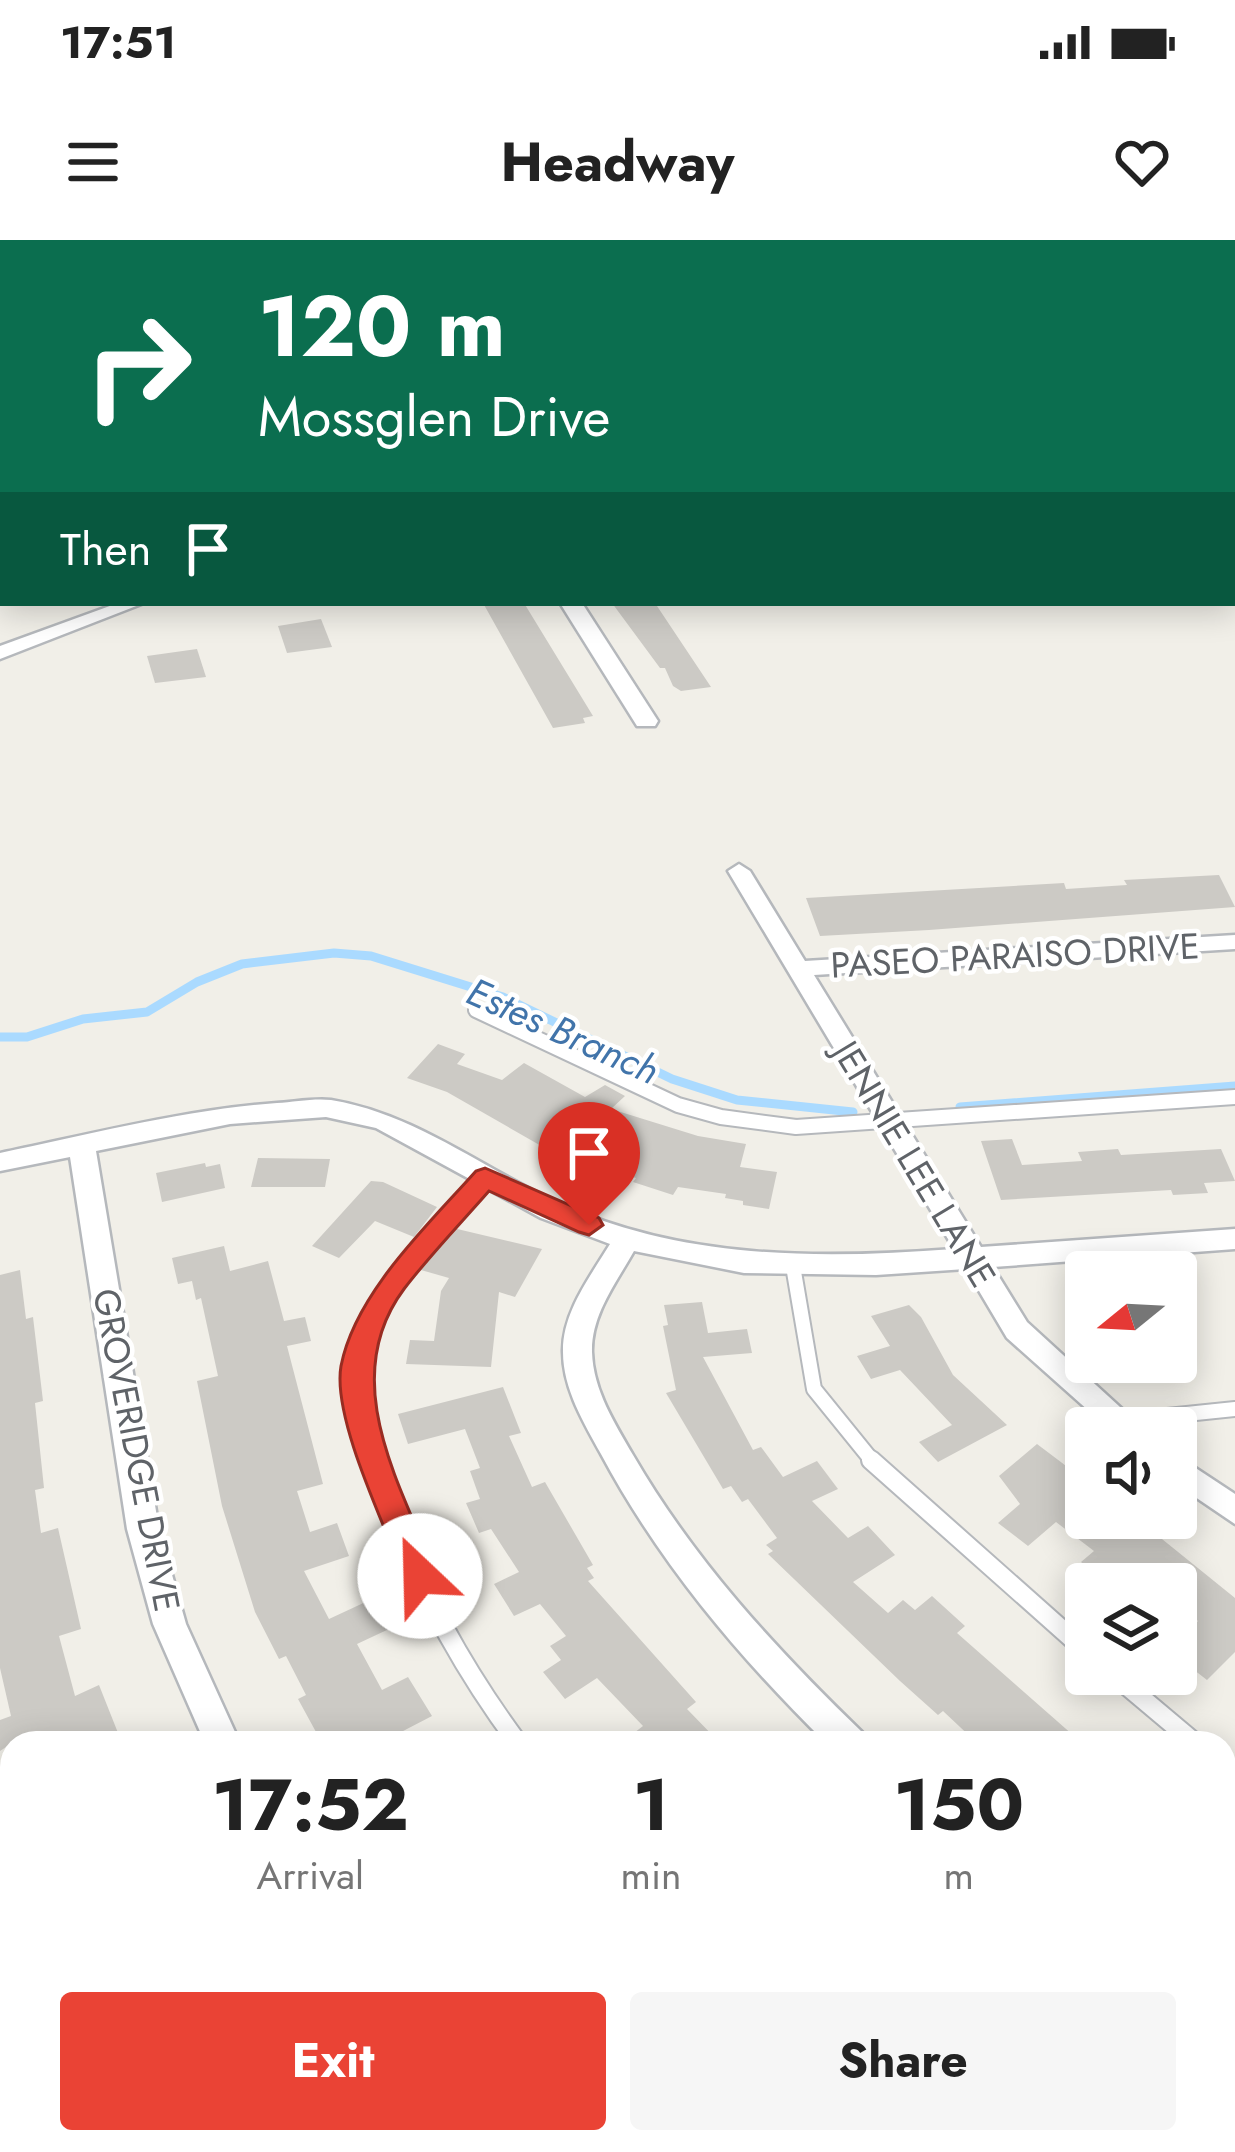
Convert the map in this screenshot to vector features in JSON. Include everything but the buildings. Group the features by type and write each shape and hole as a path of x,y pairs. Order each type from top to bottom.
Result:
{"street":[{"path":"0,653 127,606"},
{"path":"574,606 646,722"},
{"name":"JENNIE LEE LANE","path":"739,871 1017,1330 1105,1407"},
{"name":"PASEO PARAISO DRIVE","path":"796,969 1235,942"},
{"path":"0,1162 230,1115 326,1108 384,1121 551,1211 627,1240 744,1263 793,1266 971,1258 1235,1239"},
{"name":"GROVERIDGE DRIVE","path":"82,1147 156,1583 181,1657 218,1731"},
{"path":"627,1240 581,1323 577,1342 580,1372 593,1411 683,1564 764,1661 837,1731"},
{"path":"1197,1482 1235,1510"}],"lane":[{"path":"476,1010 532,1031 682,1106 796,1127 1235,1097"},
{"path":"485,1178 388,1288 356,1367 363,1429 404,1543 470,1678 509,1731"},
{"path":"793,1266 814,1389 880,1470 1065,1633"},
{"path":"1197,1414 1235,1409"},
{"path":"1138,1695 1182,1731"}],"waterway":[{"name":"Estes Branch","path":"0,1037 27,1037 83,1019 147,1012 197,982 242,964 334,953 371,956 503,997 672,1079 737,1100 853,1112"},
{"name":"Estes Branch","path":"960,1107 1235,1086"}],"route":[{"path":"420,1576 363,1429 356,1367 388,1288 485,1178 589,1225"}]}
